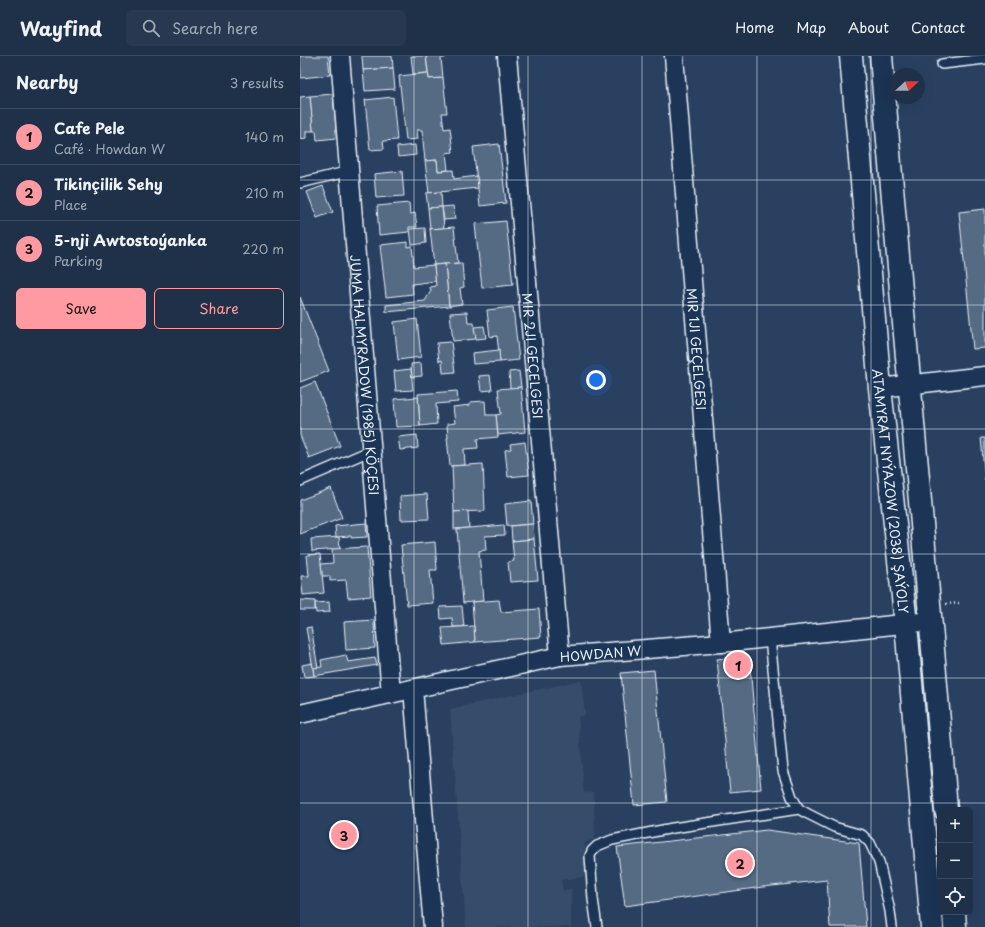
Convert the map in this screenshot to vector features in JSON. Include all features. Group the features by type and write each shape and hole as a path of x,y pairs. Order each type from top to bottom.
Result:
{"main road":[{"name":"ATAMYRAT NYÝAZOW (2038) ŞAÝOLY","path":"851,56 880,388 906,624 932,927"},
{"name":"ATAMYRAT NYÝAZOW (2038) ŞAÝOLY","path":"881,56 931,621 946,807"},
{"path":"954,915 955,927"}],"street":[{"name":"JUMA HALMYRADOW (1985) KÖÇESI","path":"340,56 391,694"},
{"name":"MIR 2JI GEÇELGESI","path":"507,56 560,656"},
{"name":"MIR 1JI GEÇELGESI","path":"674,56 720,643"},
{"path":"880,388 985,376"},
{"name":"HOWDAN W","path":"300,714 560,656 720,643 931,621"},
{"path":"413,689 433,927"}],"lane":[{"path":"942,64 985,59"},
{"path":"300,183 350,171"},
{"path":"300,481 372,450"},
{"path":"770,638 783,771 792,797 799,808 834,827 862,836 870,842 879,862 892,927"},
{"path":"597,927 593,899 590,856 592,851 598,846 612,840 656,831 799,808"}],"shaded area":[{"path":"581,680 585,715 578,717 584,793 594,792 595,839 584,843 590,876 561,880 563,891 571,888 571,927 466,927 450,709"}],"building":[{"path":"300,56 328,56 330,75 301,78"},
{"path":"362,56 392,56 393,68 363,70"},
{"path":"411,56 426,56 428,73 413,74"},
{"path":"426,56 445,56 445,58 441,58 443,78 429,79"},
{"path":"393,68 395,89 365,91 363,70"},
{"path":"428,73 429,79 443,78 447,113 442,113 444,129 450,128 453,152 446,153 448,170 438,171 437,160 425,161 422,130 417,130 418,139 406,140 399,76"},
{"path":"333,94 337,138 317,140 316,131 313,131 310,96"},
{"path":"310,96 313,131 306,131 306,138 300,139 300,97"},
{"path":"393,97 397,140 383,141 384,149 370,150 365,100"},
{"path":"499,144 506,203 480,206 473,147"},
{"path":"415,145 416,155 398,157 397,147"},
{"path":"437,160 438,171 453,170 454,179 477,176 478,188 429,193 425,161"},
{"path":"402,171 404,196 376,198 374,174"},
{"path":"323,186 333,212 317,218 307,192"},
{"path":"441,192 442,207 428,208 426,193"},
{"path":"409,203 410,214 415,213 417,227 409,227 409,232 379,235 377,206"},
{"path":"453,206 455,219 444,220 442,207"},
{"path":"442,207 444,228 430,229 428,208"},
{"path":"985,209 985,348 973,349 959,212"},
{"path":"506,221 513,285 482,288 475,224"},
{"path":"454,227 458,263 434,265 430,229"},
{"path":"425,228 426,243 412,245 410,229"},
{"path":"408,242 408,247 412,246 414,267 434,265 436,281 412,284 413,294 386,297 380,245"},
{"path":"462,263 464,287 460,288 462,304 449,306 445,264"},
{"path":"445,264 449,306 386,312 386,305 425,301 431,291 430,287 436,286 434,265"},
{"path":"300,297 329,371 300,382"},
{"path":"513,307 519,360 500,362 497,336 490,337 487,310"},
{"path":"467,312 468,323 474,323 476,339 453,341 450,313"},
{"path":"417,319 421,357 398,360 394,322"},
{"path":"484,326 486,338 476,339 474,327"},
{"path":"451,342 455,372 443,373 442,360 439,361 437,343"},
{"path":"499,350 500,362 473,364 472,353"},
{"path":"421,363 422,376 412,377 411,364"},
{"path":"411,369 413,390 396,391 394,371"},
{"path":"519,371 521,387 510,388 509,372"},
{"path":"490,375 492,390 481,391 479,376"},
{"path":"315,382 340,446 309,458 300,435 300,388"},
{"path":"521,387 525,432 498,435 496,415 501,414 498,389"},
{"path":"457,391 458,402 436,404 437,424 420,426 418,394"},
{"path":"418,397 420,426 396,427 394,399"},
{"path":"485,401 486,415 496,415 498,437 477,439 478,448 464,449 465,465 450,466 447,424 455,423 453,407 470,405 470,402"},
{"path":"417,435 418,448 400,450 398,437"},
{"path":"981,438 985,438 985,480"},
{"path":"525,442 529,475 508,477 505,450 511,449 510,444"},
{"path":"483,464 485,511 454,512 452,466"},
{"path":"331,488 342,518 300,534 300,500"},
{"path":"427,494 429,519 401,520 400,496"},
{"path":"531,501 533,524 507,526 505,504"},
{"path":"468,511 469,528 454,529 454,512"},
{"path":"366,523 367,537 336,537 335,526"},
{"path":"533,524 534,539 512,541 511,526"},
{"path":"504,525 505,535 485,536 486,550 479,551 483,601 463,603 457,529"},
{"path":"339,537 340,549 312,551 311,539"},
{"path":"534,539 538,580 510,582 508,562 514,561 512,541"},
{"path":"435,542 437,570 430,570 433,603 407,605 401,545"},
{"path":"367,547 371,596 348,598 346,580 330,581 330,576 322,576 321,564 333,563 332,549"},
{"path":"320,554 324,593 303,595 301,576 309,576 307,555"},
{"path":"300,600 315,601 315,610 300,610"},
{"path":"499,600 501,612 539,609 541,637 475,642 472,602"},
{"path":"329,602 330,612 316,613 315,603"},
{"path":"462,606 464,627 453,627 452,618 441,619 440,607"},
{"path":"374,620 375,648 346,650 344,622"},
{"path":"474,626 475,642 444,645 442,628"},
{"path":"311,627 318,668 313,668 306,628"},
{"path":"346,655 348,662 375,658 377,665 314,676 313,668 322,667 321,660"},
{"path":"749,656 761,789 730,792 717,659"},
{"path":"312,663 314,676 304,677 302,665"},
{"path":"654,670 667,802 634,805 621,673"},
{"path":"767,830 859,843 866,927 830,927 827,880 763,887 625,906 617,847"}],"place":[{"name":"Cafe Pele","path":"738,665"},
{"name":"5-nji Awtostoýanka","path":"344,835"},
{"name":"Tikinçilik Sehy","path":"740,863"}]}
